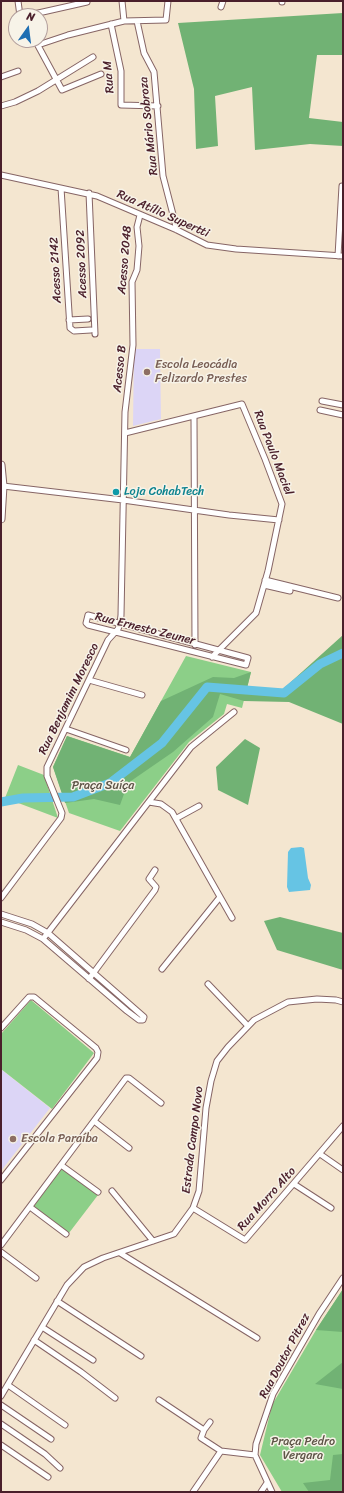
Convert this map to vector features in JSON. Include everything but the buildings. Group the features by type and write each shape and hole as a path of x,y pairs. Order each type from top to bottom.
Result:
{"main road":[{"path":"1,465 1,519"}],"street":[{"path":"60,1 61,8"},
{"path":"122,1 124,21"},
{"path":"48,39 124,21 166,20 168,1"},
{"path":"221,7 223,1"},
{"path":"48,11 87,2"},
{"name":"Rua Mário Sobroza","path":"137,21 144,53 154,72 163,176 177,230"},
{"name":"Rua M","path":"110,24 121,71 122,106 158,106"},
{"path":"40,48 62,90 102,74"},
{"path":"1,106 15,102 38,91 93,56"},
{"path":"1,77 18,71"},
{"name":"Rua Atílio Supertti","path":"1,175 97,196 177,230 207,245 236,249 340,256"},
{"path":"340,256 342,186"},
{"name":"Acesso 2142","path":"61,188 70,328 71,330 93,332"},
{"name":"Acesso 2092","path":"89,194 93,332"},
{"name":"Acesso 2048","path":"132,306 132,282 137,270 139,246 137,227 140,215"},
{"name":"Acesso B","path":"120,624 125,433 133,344 132,306"},
{"path":"69,320 88,319"},
{"path":"322,401 343,405"},
{"name":"Rua Paulo Maciel","path":"194,417 242,404 282,504 256,614 212,657"},
{"path":"320,410 343,415"},
{"path":"125,433 194,417 195,645"},
{"path":"2,484 279,520"},
{"path":"264,583 290,591"},
{"path":"264,583 338,598"},
{"name":"Rua Ernesto Zeuner","path":"88,616 120,624 248,658 246,665 86,624 88,616"},
{"name":"Rua Benjamim Moresco","path":"1,898 61,818 62,813 47,776 49,763 108,640 120,624"},
{"path":"89,680 142,695"},
{"path":"43,939 191,747 234,712"},
{"path":"66,729 126,750"},
{"path":"149,802 161,804 172,812 232,918"},
{"path":"176,818 199,806"},
{"path":"88,978 155,890 156,887 149,879 155,870"},
{"path":"162,969 220,897"},
{"path":"1,914 9,916 32,924 48,933 93,972 117,998 139,1020 143,1020 144,1017 117,998 88,978 43,939 26,930 2,924 9,916"},
{"path":"208,984 248,1026"},
{"path":"1,1028 29,997 34,997 96,1048 98,1052 97,1058 1,1180"},
{"name":"Estrada Campo Novo","path":"1,1396 67,1285 84,1267 103,1258 174,1234 193,1208 199,1190 206,1108 210,1082 217,1061 228,1047 254,1020 288,1002 317,999 343,1002"},
{"path":"1,1245 127,1078 161,1103"},
{"path":"94,1121 129,1148"},
{"name":"Rua Morro Alto","path":"193,1208 245,1240 343,1126"},
{"path":"320,1154 343,1170"},
{"path":"61,1165 98,1192"},
{"path":"294,1184 331,1208"},
{"path":"112,1191 153,1242"},
{"path":"30,1207 66,1234"},
{"path":"1,1252 36,1278"},
{"path":"120,1252 257,1338"},
{"name":"Rua Doutor Pitrez","path":"255,1455 256,1444 273,1394 319,1314 343,1278"},
{"path":"57,1302 141,1356"},
{"path":"42,1327 93,1360"},
{"path":"34,1340 82,1372 114,1398"},
{"path":"8,1385 65,1425"},
{"path":"159,1400 204,1430"},
{"path":"1,1405 51,1440"},
{"path":"210,1422 200,1437 221,1451 255,1455 272,1492"},
{"path":"1,1424 34,1446 60,1468"},
{"path":"1,1445 48,1477"},
{"path":"193,1492 221,1451"},
{"path":"261,1492 267,1483"}],"shaded area":[{"name":"Escola Leocádia Felizardo Prestes","path":"134,349 160,349 161,419 133,426"},
{"name":"Escola Paraíba","path":"2,1070 50,1108 1,1171 1,1071"}],"green space":[{"path":"343,13 343,55 317,55 309,118 343,122 343,146 310,144 255,150 252,87 215,96 218,146 196,149 194,89 178,23"},
{"name":"Praça Suíça","path":"343,635 343,724 289,702 244,701 220,694 213,717 173,752 128,783 120,805 94,799 65,803 53,767 67,736 130,757 161,701 213,677 234,678 251,672 247,688 283,689"},
{"name":"Praça Suíça","path":"186,656 251,672 242,708 227,704 224,714 189,742 120,831 69,813 53,767 67,736 130,757"},
{"path":"245,739 260,748 248,805 218,790 216,767"},
{"path":"18,765 44,775 58,818 5,798"},
{"path":"280,917 343,933 343,970 277,950 264,921"},
{"path":"31,1000 94,1053 52,1109 1,1069 1,1034"},
{"path":"62,1168 98,1195 69,1233 33,1207"},
{"name":"Praça Pedro Vergara","path":"343,1289 343,1492 282,1492 260,1455 272,1405 316,1330"},
{"path":"343,1289 343,1332 316,1330"},
{"path":"343,1362 343,1389 315,1384"},
{"path":"343,1454 343,1492 309,1492 303,1483 330,1480 333,1455"}],"water":[{"path":"291,848 304,848 308,878 311,885 310,890 289,892 287,887 288,852"}],"waterway":[{"path":"1,802 23,798 73,797 110,783 162,743 207,687 284,693 320,664 343,653"}],"place":[{"name":"Escola Leocádia Felizardo Prestes","path":"147,372"},
{"name":"Loja CohabTech","path":"116,492"},
{"name":"Escola Paraíba","path":"13,1139"}]}
